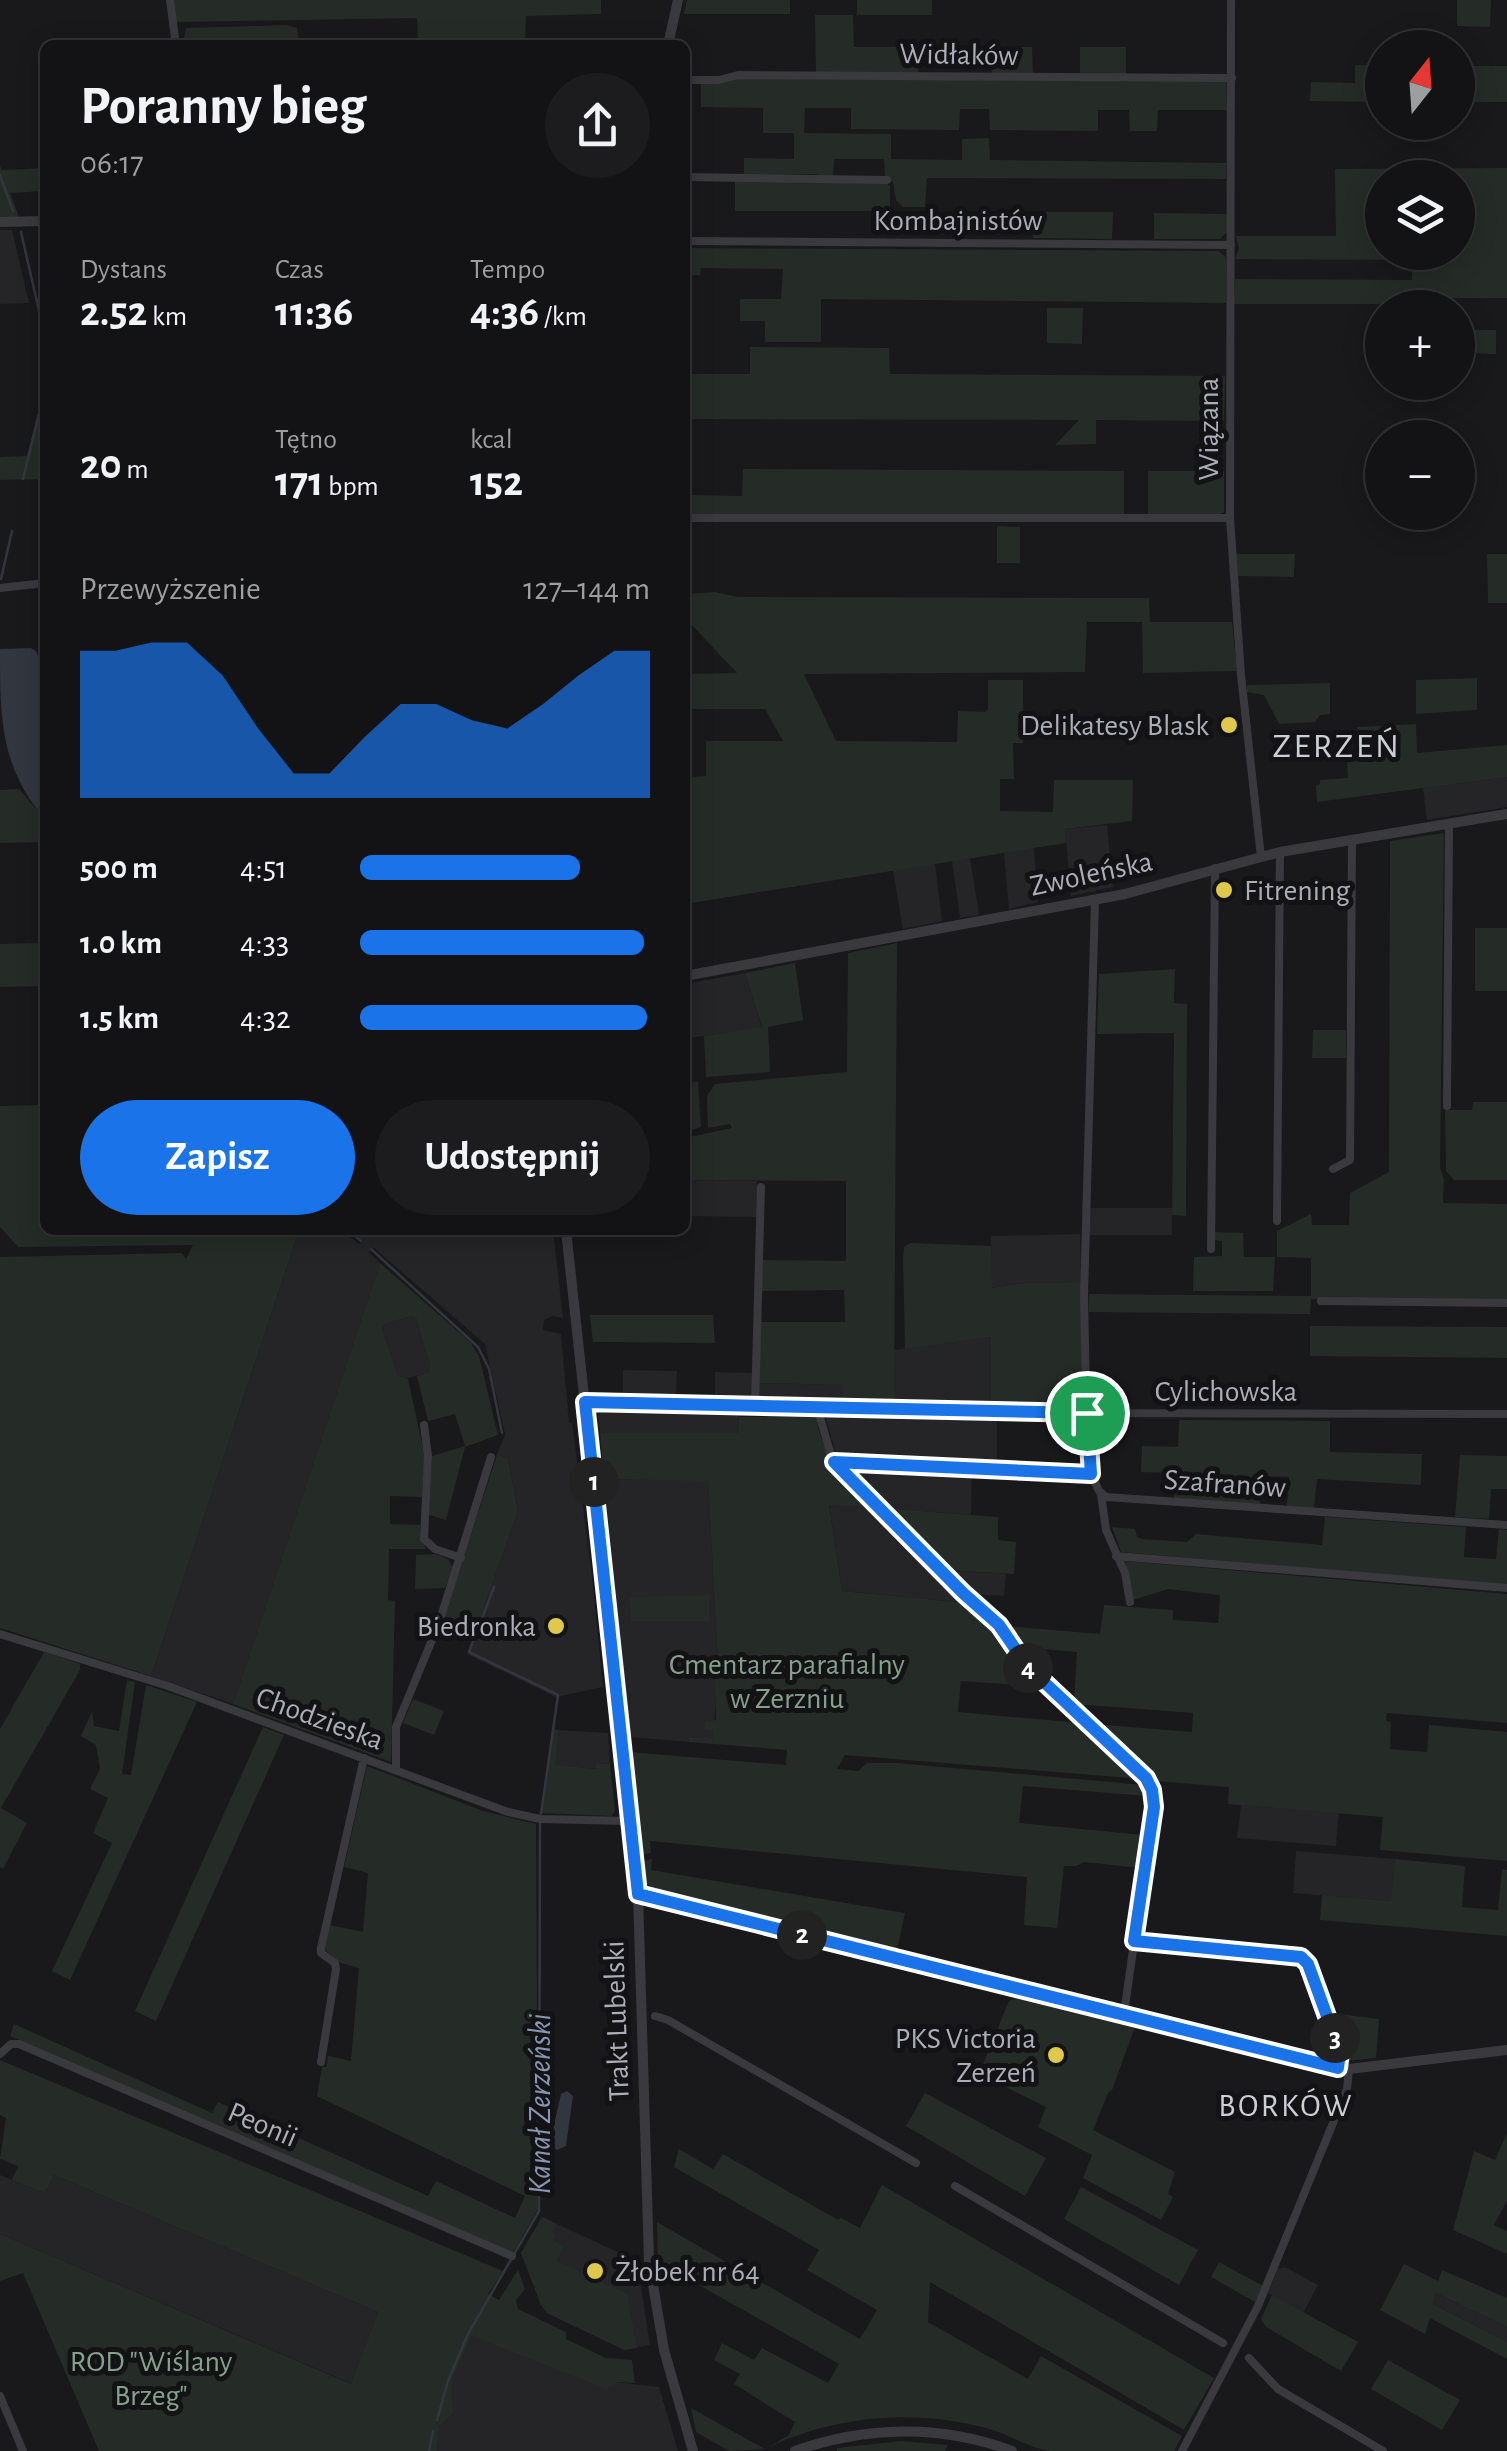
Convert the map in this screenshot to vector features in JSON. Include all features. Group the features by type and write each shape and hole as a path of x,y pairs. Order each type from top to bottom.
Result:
{"street":[{"path":"170,0 175,40"},
{"path":"669,40 678,0"},
{"name":"Wiązana","path":"1231,0 1230,518 1241,675 1261,856"},
{"name":"Widłaków","path":"690,80 719,80 738,75 1232,78"},
{"path":"690,176 888,180"},
{"path":"0,222 40,221"},
{"name":"Kombajnistów","path":"690,241 1231,244"},
{"path":"690,518 1230,518"},
{"path":"0,588 40,584"},
{"name":"Zwoleńska","path":"690,975 1094,900 1280,852 1507,814"},
{"path":"1447,1106 1449,824"},
{"path":"1333,1169 1350,1160 1352,841"},
{"path":"1277,1221 1280,852"},
{"path":"1211,1249 1216,868"},
{"path":"1094,900 1085,1192 1087,1413 1091,1474 1102,1494 1106,1530 1125,1573 1130,1602"},
{"path":"755,1405 761,1187"},
{"name":"Trakt Lubelski","path":"567,1235 638,1894 650,2261 664,2350 691,2450"},
{"path":"1321,1301 1507,1303"},
{"name":"Cylichowska","path":"585,1402 1087,1413 1507,1414"},
{"path":"817,1407 834,1462 999,1625 1027,1666 1146,1778 1154,1807 1124,2014"},
{"path":"424,1425 428,1456 424,1539 435,1549 461,1558"},
{"path":"396,1770 396,1727 439,1623 491,1458"},
{"path":"834,1462 1091,1474"},
{"name":"Szafranów","path":"1102,1494 1507,1525"},
{"path":"1116,1556 1507,1588"},
{"name":"Chodzieska","path":"0,1634 168,1686 524,1816 628,1821"},
{"path":"321,2062 336,1969 321,1950 364,1758"},
{"path":"638,1894 1344,2068 1507,2050"},
{"path":"1134,1941 1301,1957 1308,1964 1340,2052 1346,2089 1263,2295 1182,2451"},
{"path":"655,2016 916,2163"},
{"name":"Peonii","path":"0,2054 12,2044 19,2044 512,2256"},
{"path":"955,2186 1223,2343"},
{"path":"1249,2358 1278,2389 1383,2451"},
{"path":"0,2396 23,2451"},
{"path":"795,2451 864,2433 904,2431 962,2437 1012,2451"}],"shaded area":[{"path":"0,230 12,230 29,303 0,304"},
{"path":"31,648 40,661 40,813 19,780 6,740 0,649"},
{"path":"1507,777 1507,807 1427,820 1423,788"},
{"path":"1107,825 1113,887 1071,896 1065,829"},
{"path":"1034,848 1038,902 1009,909 1004,852"},
{"path":"970,858 979,915 960,918 952,860"},
{"path":"935,863 942,921 903,929 893,870"},
{"path":"745,973 762,1028 690,1038 690,983"},
{"path":"690,1180 757,1181 758,1217 690,1216"},
{"path":"1088,1208 1172,1208 1172,1235 1088,1235"},
{"path":"1080,1234 1081,1282 991,1288 991,1236"},
{"path":"297,1235 346,1235 360,1244 363,1241 356,1235 554,1235 563,1318 552,1316 544,1320 543,1330 561,1334 603,1687 556,1697 467,1654 518,1511 508,1458 497,1455 505,1434 485,1344 373,1247 369,1252 380,1263 233,1704 151,1676"},
{"path":"416,1318 430,1366 427,1373 405,1379 398,1377 382,1329 385,1324"},
{"path":"991,1337 991,1406 894,1405 894,1350"},
{"path":"623,1370 677,1371 676,1397 623,1396"},
{"path":"715,1372 754,1373 752,1398 715,1397"},
{"path":"758,1383 844,1385 843,1405 758,1402"},
{"path":"605,1409 738,1410 740,1433 600,1433 598,1415"},
{"path":"825,1415 997,1419 997,1464 837,1458"},
{"path":"848,1468 972,1472 971,1515 881,1508 846,1471"},
{"path":"604,1479 708,1480 718,1664 713,1740 630,1737"},
{"path":"829,1504 871,1506 967,1603 842,1591"},
{"path":"944,1570 1006,1574 1004,1596 968,1594"},
{"path":"559,1730 608,1733 610,1764 597,1763 596,1769 554,1765"},
{"path":"1241,1805 1339,1813 1336,1846 1237,1838"},
{"path":"1296,1851 1395,1859 1392,1901 1293,1893"},
{"path":"567,2091 573,2096 566,2146 557,2150 550,2143 561,2094"},
{"path":"0,2175 45,2193 54,2175 378,2312 352,2384 0,2234"},
{"path":"542,2217 637,2261 650,2345 624,2350 547,2313 521,2253"},
{"path":"1285,2267 1318,2285 1303,2313 1268,2293 1278,2269"},
{"path":"1436,2293 1507,2327 1507,2342 1433,2304"},
{"path":"472,2336 616,2382 659,2387 678,2451 437,2451 439,2427 453,2414 452,2379"}],"green space":[{"path":"173,0 601,0 601,14 526,16 525,40 418,40 417,18 176,22"},
{"path":"687,0 790,0 790,14 684,14"},
{"path":"857,0 932,0 932,15 857,15"},
{"path":"1457,0 1491,0 1490,27 1457,26"},
{"path":"815,15 853,15 854,47 918,47 918,74 816,74"},
{"path":"286,25 297,28 299,39 184,40 186,28"},
{"path":"992,47 1032,47 1033,75 992,75"},
{"path":"1080,47 1126,47 1126,76 1080,76"},
{"path":"1355,65 1365,65 1365,102 1310,101 1311,82 1355,83"},
{"path":"1475,66 1507,66 1507,102 1475,102"},
{"path":"732,78 1226,80 1227,110 1158,110 1157,131 1130,131 1129,110 1098,110 1098,131 990,130 989,109 960,109 959,130 851,129 851,108 805,108 804,133 891,134 891,159 962,160 962,139 989,138 990,160 1226,163 1226,179 927,178 925,207 903,207 896,200 893,182 885,178 884,159 834,159 833,178 815,174 744,175 744,158 794,159 794,133 763,133 763,108 701,107 701,83 716,84"},
{"path":"0,166 2,170 40,168 40,191 10,193 19,217 0,218"},
{"path":"1475,168 1507,168 1507,298 1475,298 1475,290 1365,290 1365,304 1234,304 1235,279 1412,280 1412,270 1475,270"},
{"path":"1335,169 1365,169 1365,260 1235,259 1239,249 1236,236 1336,236"},
{"path":"735,180 885,182 890,186 890,211 735,211"},
{"path":"1030,212 1113,212 1112,239 1033,238"},
{"path":"1154,213 1227,214 1227,232 1220,239 1154,239"},
{"path":"690,248 1218,251 1226,257 1226,303 821,299 821,342 765,342 765,321 740,321 740,299 781,299 783,269 701,268 700,275 690,275"},
{"path":"1047,308 1083,308 1082,344 1047,343"},
{"path":"1475,330 1496,330 1496,354 1475,353"},
{"path":"750,347 889,348 890,374 1225,376 1224,421 1096,420 1096,444 1055,445 1079,420 690,419 690,374 750,374"},
{"path":"40,415 40,479 0,480 0,457 27,456"},
{"path":"743,469 1124,471 1124,516 690,515 690,495 742,496"},
{"path":"1148,471 1224,471 1224,512 1217,516 1148,516"},
{"path":"997,526 1020,527 1020,563 997,563"},
{"path":"1236,554 1295,554 1294,577 1237,576"},
{"path":"1487,554 1507,554 1507,603 1488,603"},
{"path":"690,594 1149,598 1150,622 1232,622 1237,671 1143,673 1142,622 1087,622 1085,672 804,674 836,741 957,742 958,711 988,709 988,680 1023,680 1023,743 1013,743 1014,779 1000,779 1000,811 1053,812 1054,780 1133,780 1132,821 1065,829 1066,843 690,903 690,777 706,776 706,741 783,741 765,709 690,709 690,674 737,673 690,623"},
{"path":"1477,678 1477,710 1416,714 1416,680"},
{"path":"1330,683 1330,714 1320,715 1315,722 1279,724 1264,695 1247,692 1247,685"},
{"path":"1416,724 1417,753 1507,745 1507,777 1317,802 1316,785 1320,780 1348,778 1347,759 1359,757 1357,727"},
{"path":"19,789 40,813 40,842 0,843 0,790"},
{"path":"1444,833 1440,1168 1443,1203 1507,1204 1507,1301 1311,1299 1310,1314 1089,1312 1089,1294 1311,1296 1311,1258 1277,1257 1277,1231 1311,1214 1312,1225 1349,1225 1350,1193 1389,1172 1390,841"},
{"path":"1475,928 1507,928 1507,991 1475,991"},
{"path":"40,943 40,986 0,987 0,944"},
{"path":"897,943 894,1405 843,1405 843,1385 758,1383 760,1322 845,1322 844,1290 761,1291 763,1260 846,1261 846,1181 690,1180 690,1137 732,1128 730,1124 708,1128 707,1096 715,1084 847,1072 848,953"},
{"path":"795,963 803,1020 768,1027 770,1072 706,1077 704,1036 762,1027 745,973"},
{"path":"1175,969 1174,1003 1187,1004 1186,1216 1172,1215 1174,1033 1097,1034 1099,974"},
{"path":"1313,1030 1346,1030 1346,1058 1312,1058"},
{"path":"698,1082 701,1127 690,1130 690,1083"},
{"path":"1473,1102 1507,1102 1507,1180 1454,1180 1446,1171 1445,1110 1472,1110"},
{"path":"40,1105 40,1235 297,1235 151,1676 0,1628 0,1257 182,1253 186,1259 193,1245 18,1247 0,1227 0,1106"},
{"path":"1215,1232 1243,1233 1244,1257 1275,1257 1273,1291 1193,1291 1194,1257 1222,1256 1222,1241 1215,1240"},
{"path":"910,1243 991,1246 992,1288 1081,1282 1082,1400 1071,1407 991,1406 991,1337 905,1349 903,1261 904,1247"},
{"path":"380,1263 470,1342 479,1356 498,1435 465,1447 446,1520 429,1515 432,1456 465,1446 455,1414 428,1421 417,1376 427,1373 430,1366 416,1318 385,1324 382,1329 398,1376 408,1379 425,1457 422,1497 390,1496 390,1524 420,1525 420,1538 426,1549 389,1549 388,1600 395,1601 391,1762 233,1704"},
{"path":"590,1315 713,1315 715,1343 593,1342"},
{"path":"1310,1326 1507,1327 1507,1358 1310,1356"},
{"name":"Cmentarz parafialny w Zerzniu","path":"739,1417 816,1417 829,1455 871,1506 829,1505 842,1591 967,1603 995,1626 1015,1657 1044,1687 961,1681 958,1712 1080,1723 1135,1773 1130,1778 845,1755 837,1769 858,1771 867,1763 897,1763 1144,1785 1147,1796 1023,1786 1019,1823 1144,1835 1140,1868 1084,1862 1064,1866 1057,1928 1024,1925 1027,1877 650,1841 651,1853 642,1855 630,1752 786,1765 787,1750 689,1742 689,1737 713,1739 713,1731 705,1729 705,1722 716,1720 718,1664 708,1481 604,1479 600,1433 739,1433"},
{"path":"1179,1420 1330,1421 1330,1452 1422,1454 1421,1485 1317,1479 1314,1508 1287,1506 1289,1477 1262,1476 1260,1504 1174,1498 1175,1473 1141,1472 1142,1446 1178,1447"},
{"path":"497,1455 508,1458 518,1511 473,1638 441,1626"},
{"path":"1460,1455 1507,1456 1507,1489 1491,1489 1489,1519 1455,1517"},
{"path":"881,1508 998,1517 998,1540 1016,1542 1014,1574 944,1570"},
{"path":"1325,1517 1466,1527 1464,1557 1496,1559 1499,1529 1507,1530 1507,1585 1121,1552 1112,1527 1135,1529 1142,1539 1187,1542 1196,1534 1322,1545"},
{"path":"435,1554 448,1559 453,1568 445,1588 415,1589 416,1555"},
{"path":"1125,1561 1507,1594 1507,1723 1387,1713 1386,1721 1391,1722 1390,1749 1427,1752 1429,1725 1507,1732 1507,1861 1380,1850 1383,1817 1228,1804 1229,1787 1155,1781 1093,1724 1192,1732 1193,1713 1074,1704 1077,1652 1020,1647 1005,1626 1100,1634 1104,1605 1173,1610 1173,1620 1218,1623 1220,1595 1168,1589 1133,1600"},
{"path":"709,1595 709,1621 631,1621 629,1597"},
{"path":"44,1652 80,1664 80,1670 1,1808 27,1823 3,1869 0,1867 0,1729"},
{"path":"127,1680 135,1682 122,1774 131,1775 146,1685 197,1702 70,1980 52,1971 112,1843 93,1833 108,1798 90,1789 100,1769 96,1745 81,1736 92,1711 94,1726 119,1731"},
{"path":"413,1699 444,1711 434,1735 403,1723"},
{"path":"263,1727 284,1735 156,2021 135,2011"},
{"path":"552,1729 559,1730 555,1765 596,1769 596,1763 610,1764 615,1810 612,1816 542,1813"},
{"path":"367,1766 483,1811 536,1824 538,2209 513,2253 10,2036 14,2024 212,2113 218,2102 428,2196 436,2181 515,2218 525,2196 317,2096 328,2056 351,2061 359,1968 341,1963 325,1950 330,1925 363,1932 368,1873 344,1867"},
{"path":"652,1859 651,1870 905,1913 897,1950 662,1895 647,1884 643,1861"},
{"path":"1395,1859 1465,1866 1462,1907 1498,1910 1502,1869 1507,1870 1507,1936 1320,1920 1322,1895 1391,1901"},
{"name":"PKS Victoria Zerzeń","path":"1024,1995 1136,2024 1093,2130 1175,2172 1168,2194 1173,2197 1161,2220 1083,2178 1092,2155 1038,2127 1046,2107 979,2074 1009,2001"},
{"path":"1331,2013 1379,2019 1376,2058 1347,2061"},
{"name":"ROD \"Wiślany Brzeg\"","path":"0,2060 503,2271 488,2294 499,2300 518,2270 525,2289 516,2300 518,2309 566,2332 566,2339 606,2358 632,2360 635,2383 617,2382 607,2389 472,2336 452,2379 453,2414 439,2427 437,2451 99,2451 23,2273 0,2281 0,2234 351,2384 378,2312 54,2175 45,2193 12,2180 18,2166 0,2159 6,2118 0,2115"},
{"path":"925,2093 1046,2158 1025,2196 906,2126"},
{"path":"1507,2133 1507,2201 1494,2225 1507,2231 1507,2254 1453,2230 1474,2151 1495,2160"},
{"path":"679,2149 713,2169 723,2154 838,2220 860,2228 882,2185 1214,2378 1184,2430 930,2282 928,2322 1028,2379 1041,2356 1182,2436 1174,2451 1051,2451 986,2428 904,2417 821,2428 769,2447 789,2435 795,2422 734,2384 740,2374 714,2360 722,2343 754,2360 762,2348 828,2383 839,2364 658,2262 657,2222 860,2339 877,2310 807,2270 819,2250 674,2167"},
{"path":"1081,2187 1198,2250 1179,2285 1064,2219"},
{"path":"542,2217 557,2224 552,2232 556,2235 553,2241 564,2246 557,2261 627,2294 637,2348 624,2350 547,2313 541,2305 521,2253"},
{"path":"1219,2262 1263,2286 1255,2302 1211,2277"},
{"path":"1404,2264 1438,2281 1442,2270 1507,2298 1507,2327 1436,2293 1433,2304 1507,2342 1507,2359 1430,2318 1425,2334 1380,2310"},
{"path":"1272,2295 1358,2342 1341,2371 1266,2327 1261,2319"},
{"path":"1388,2360 1460,2400 1442,2430 1371,2389"},
{"path":"691,2408 765,2449 729,2451 696,2432"},
{"path":"901,2441 948,2445 945,2451 837,2451 837,2448"}],"waterway":[{"name":"Kanał Zerzeński","path":"0,175 13,211"},
{"name":"Kanał Zerzeński","path":"21,232 40,315"},
{"name":"Kanał Zerzeński","path":"23,479 40,410"},
{"name":"Kanał Zerzeński","path":"1,579 12,531"},
{"name":"Kanał Zerzeński","path":"354,1235 361,1241"},
{"name":"Kanał Zerzeński","path":"371,1249 478,1347 489,1369 502,1433"},
{"name":"Kanał Zerzeński","path":"494,1587 469,1652 558,1695 541,1814"},
{"name":"Kanał Zerzeński","path":"437,2420 468,2334 539,2211 540,1823"},
{"name":"Kanał Zerzeński","path":"429,2451 433,2431"}],"place":[{"name":"Delikatesy Blask","path":"1229,725"},
{"name":"Fitrening","path":"1224,890"},
{"name":"Biedronka","path":"556,1626"},
{"name":"PKS Victoria Zerzeń","path":"1056,2055"},
{"name":"Żłobek nr 64","path":"595,2271"}],"district":[{"name":"ZERZEŃ","path":"1337,745"},
{"name":"BORKÓW","path":"1286,2105"}],"route":[{"path":"585,1402 1087,1413 1091,1474 834,1462 999,1625 1027,1666 1146,1778 1154,1807 1134,1941 1290,1954 1306,1960 1340,2052 1338,2068 638,1894 585,1402"}]}
